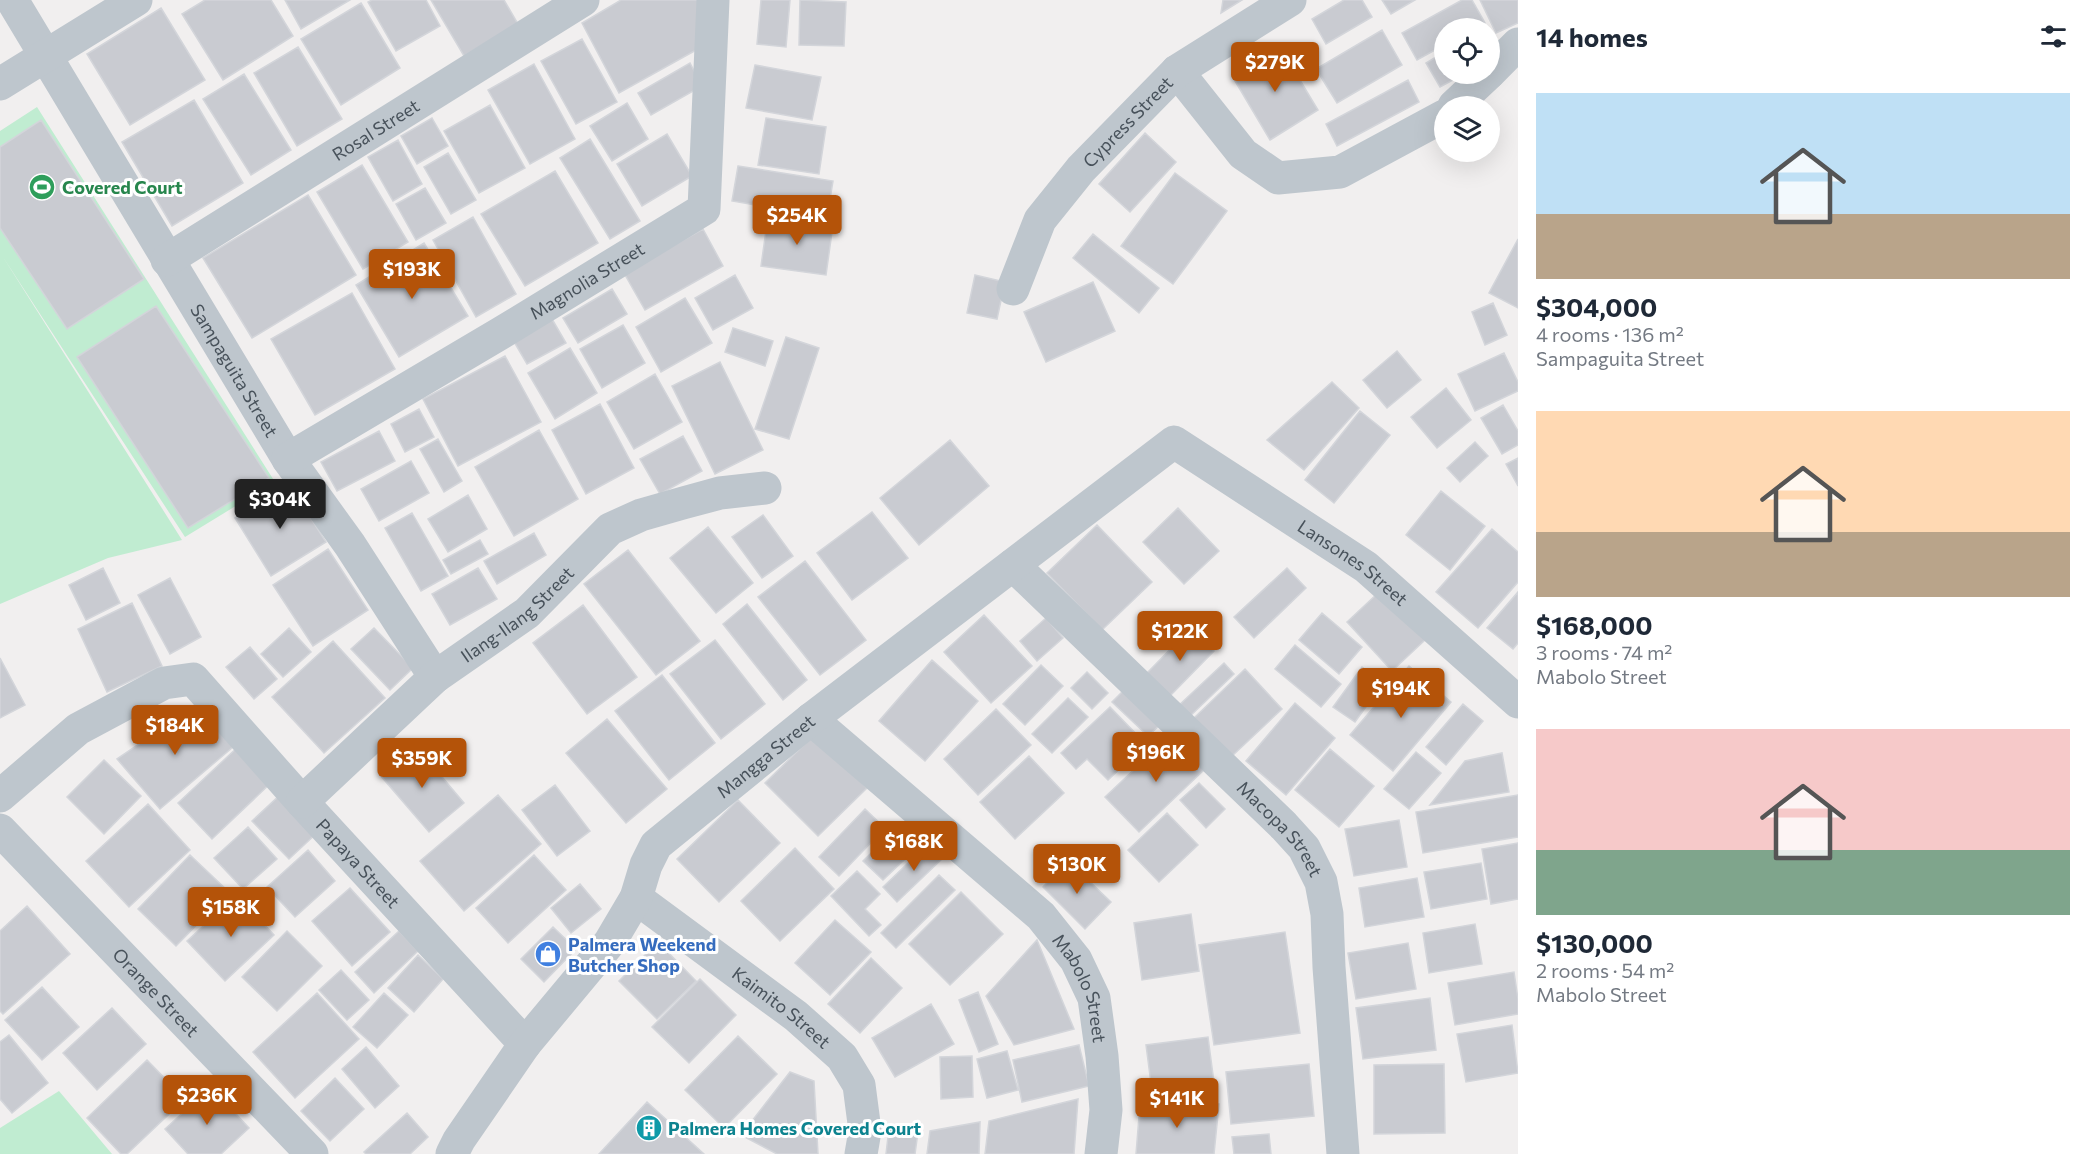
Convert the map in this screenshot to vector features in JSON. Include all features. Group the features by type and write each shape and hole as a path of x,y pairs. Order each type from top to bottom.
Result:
{"street":[{"name":"Sampaguita Street","path":"12,0 288,459 350,545 435,677"},
{"path":"0,84 136,0"},
{"name":"Rosal Street","path":"167,260 583,0"},
{"name":"Magnolia Street","path":"288,459 704,209 713,0"},
{"name":"Cypress Street","path":"1012,289 1040,220 1081,168 1178,71 1290,0"},
{"path":"1500,62 1518,44"},
{"path":"1178,71 1244,154 1278,178 1340,172 1434,121"},
{"path":"1465,96 1477,84"},
{"name":"Mangga Street","path":"452,1154 459,1140 525,1044 610,942 636,898 646,865 656,845 811,718 1174,442"},
{"name":"Lansones Street","path":"1174,442 1366,567 1518,702"},
{"name":"Ilang-Ilang Street","path":"302,802 435,677 527,613 610,529 641,515 720,493 765,488"},
{"name":"Macopa Street","path":"1013,565 1284,826 1304,848 1321,882 1328,914 1329,967 1343,1154"},
{"name":"Papaya Street","path":"0,796 78,729 164,683 193,679 302,802 525,1044"},
{"name":"Mabolo Street","path":"811,718 1041,916 1076,960 1094,998 1102,1056 1106,1110 1101,1154"},
{"name":"Orange Street","path":"0,830 312,1154"},
{"name":"Kaimito Street","path":"636,898 796,1016 842,1057 858,1085 865,1131 861,1154"}],"green space":[{"path":"37,107 275,482 185,537 3,257 182,540 108,558 0,604 0,131"},
{"path":"59,1091 112,1154 0,1154 0,1128"}],"building":[{"path":"205,0 271,0 293,36 223,80 182,14"},
{"path":"285,0 350,0 301,29"},
{"path":"372,0 426,0 440,26 396,51 368,2"},
{"path":"431,0 504,0 518,24 464,56"},
{"path":"621,0 699,0 698,49 619,93 582,23"},
{"path":"761,0 790,0 786,47 757,44"},
{"path":"800,0 846,2 844,46 799,45"},
{"path":"1223,0 1242,0 1221,13"},
{"path":"1344,0 1362,0 1372,17 1326,44 1312,19"},
{"path":"1382,0 1415,0 1391,14"},
{"path":"1462,0 1472,0 1482,18 1434,18 1434,51 1417,60 1402,33"},
{"path":"1480,0 1518,0 1518,23 1500,31 1500,18 1489,18"},
{"path":"361,3 400,68 341,105 301,39"},
{"path":"161,8 205,80 130,125 87,54"},
{"path":"1382,30 1402,65 1337,103 1316,69"},
{"path":"582,39 617,102 576,124 541,61"},
{"path":"298,47 342,119 297,146 254,73"},
{"path":"1280,47 1318,110 1270,140 1232,76"},
{"path":"1434,58 1434,77 1426,63"},
{"path":"690,63 702,86 651,115 638,93"},
{"path":"534,64 575,139 530,164 488,90"},
{"path":"755,65 821,77 812,120 746,108"},
{"path":"244,74 291,150 251,175 203,99"},
{"path":"1408,80 1419,102 1337,146 1326,124"},
{"path":"194,100 243,183 172,226 122,142"},
{"path":"627,103 648,139 612,161 590,126"},
{"path":"490,105 525,168 479,193 444,131"},
{"path":"432,118 448,146 417,164 401,136"},
{"path":"766,118 826,127 819,174 758,165"},
{"name":"Covered Court","path":"41,120 144,279 67,329 0,228 0,147"},
{"path":"1145,133 1176,162 1130,212 1099,184"},
{"path":"667,134 692,176 642,206 617,164"},
{"path":"590,139 640,221 610,239 560,158"},
{"path":"398,140 422,184 393,201 368,157"},
{"path":"448,153 476,200 451,214 424,167"},
{"path":"362,165 408,242 363,269 317,192"},
{"path":"738,166 833,181 827,217 732,201"},
{"path":"555,171 598,243 525,286 481,214"},
{"path":"1175,173 1227,211 1173,284 1121,246"},
{"path":"425,188 446,223 416,240 396,204"},
{"path":"308,195 356,275 252,338 203,258"},
{"path":"768,216 833,225 826,275 761,266"},
{"path":"473,217 516,294 476,317 433,240"},
{"path":"703,229 723,266 645,310 624,273"},
{"path":"1093,234 1159,288 1139,313 1073,258"},
{"path":"1518,239 1518,308 1489,293"},
{"path":"424,243 468,316 399,357 356,285"},
{"path":"735,275 753,308 713,330 695,298"},
{"path":"975,275 1005,282 997,319 967,313"},
{"path":"1093,282 1115,331 1046,362 1024,312"},
{"path":"612,289 627,314 578,343 563,318"},
{"path":"352,293 395,369 315,415 271,339"},
{"path":"685,298 712,343 661,372 636,327"},
{"path":"1493,303 1507,335 1485,345 1472,312"},
{"path":"156,306 269,478 188,528 77,357"},
{"path":"552,319 566,343 527,364 513,340"},
{"path":"623,325 645,363 602,388 580,349"},
{"path":"733,328 773,341 765,366 725,352"},
{"path":"786,337 819,348 789,439 755,429"},
{"path":"570,348 597,393 555,419 528,373"},
{"path":"1397,351 1421,380 1387,408 1363,380"},
{"path":"1504,353 1518,382 1518,391 1475,411 1458,374"},
{"path":"505,356 541,422 458,466 423,399"},
{"path":"720,362 763,450 715,474 672,386"},
{"path":"655,374 682,422 634,449 607,402"},
{"path":"1332,382 1359,408 1304,470 1267,440"},
{"path":"1446,388 1471,420 1437,448 1411,417"},
{"path":"600,404 634,468 586,494 552,430"},
{"path":"1503,405 1518,431 1518,445 1502,454 1481,418"},
{"path":"419,409 434,437 405,452 391,424"},
{"path":"1360,411 1390,435 1334,503 1305,480"},
{"path":"539,430 578,499 514,536 475,467"},
{"path":"379,431 395,461 337,491 321,462"},
{"path":"683,436 702,471 660,494 640,459"},
{"path":"438,439 462,481 444,492 420,449"},
{"path":"950,440 989,486 919,545 880,498"},
{"path":"1475,442 1488,456 1460,482 1447,468"},
{"path":"1518,458 1518,486 1506,464"},
{"path":"411,461 429,493 379,521 361,489"},
{"path":"289,484 326,542 271,576 235,518"},
{"path":"1441,491 1485,526 1450,570 1406,535"},
{"path":"468,495 487,529 448,552 428,519"},
{"path":"1178,508 1219,551 1184,584 1143,542"},
{"path":"872,512 908,558 852,600 817,553"},
{"path":"412,513 448,576 421,591 385,528"},
{"path":"763,515 793,556 762,578 732,537"},
{"path":"1097,525 1152,582 1102,630 1047,573"},
{"path":"708,527 753,583 716,613 670,558"},
{"path":"1492,529 1518,552 1518,582 1478,628 1436,592"},
{"path":"534,533 546,555 497,584 484,561"},
{"path":"480,540 488,554 451,574 443,560"},
{"path":"328,549 368,610 313,646 273,585"},
{"path":"628,550 700,641 656,675 584,584"},
{"path":"805,561 866,640 820,675 758,597"},
{"path":"103,568 120,603 86,620 69,585"},
{"path":"478,568 497,599 450,625 432,594"},
{"path":"1287,568 1306,588 1254,638 1234,617"},
{"path":"170,578 201,637 170,654 138,595"},
{"path":"1379,592 1425,640 1392,671 1347,622"},
{"path":"1518,592 1518,643 1513,649 1487,628"},
{"path":"132,603 162,666 107,692 78,629"},
{"path":"747,604 807,680 783,700 723,624"},
{"path":"583,605 637,677 587,714 533,643"},
{"path":"1322,613 1362,647 1339,674 1299,640"},
{"path":"984,615 1032,666 991,703 944,652"},
{"path":"1046,618 1063,638 1037,661 1020,641"},
{"path":"289,628 311,652 283,677 261,654"},
{"path":"374,628 413,668 390,690 351,649"},
{"path":"1191,628 1214,651 1170,696 1147,673"},
{"path":"715,640 765,704 721,739 670,674"},
{"path":"333,641 385,698 324,753 272,697"},
{"path":"1295,645 1341,684 1321,707 1275,669"},
{"path":"250,647 277,679 254,699 226,667"},
{"path":"0,658 25,705 0,718"},
{"path":"932,660 978,701 925,761 879,721"},
{"path":"1224,663 1234,674 1187,719 1176,708"},
{"path":"1041,665 1063,686 1025,725 1003,704"},
{"path":"1409,666 1451,702 1393,771 1350,735"},
{"path":"1362,667 1384,682 1355,722 1333,707"},
{"path":"1245,669 1282,709 1231,757 1194,718"},
{"path":"1087,672 1108,693 1092,709 1071,688"},
{"path":"662,675 715,743 669,780 615,711"},
{"path":"1126,688 1162,723 1148,736 1112,702"},
{"path":"1068,698 1088,717 1052,753 1032,734"},
{"path":"1295,703 1335,738 1286,795 1246,761"},
{"path":"1463,704 1483,721 1446,765 1426,747"},
{"path":"195,706 233,747 160,809 117,759"},
{"path":"1110,707 1146,744 1108,780 1087,759 1076,769 1061,753"},
{"path":"996,709 1031,745 978,795 944,759"},
{"path":"607,719 667,789 626,823 566,753"},
{"path":"1173,733 1206,768 1139,832 1105,797"},
{"path":"814,735 867,788 818,836 765,783"},
{"path":"241,744 274,780 212,839 178,803"},
{"path":"415,745 464,803 429,832 380,775"},
{"path":"1330,749 1374,786 1339,827 1295,790"},
{"path":"1416,752 1441,773 1409,809 1384,789"},
{"path":"1502,753 1509,792 1430,805 1465,761"},
{"path":"1029,756 1064,793 1015,839 980,802"},
{"path":"104,760 141,796 104,834 67,797"},
{"path":"1199,783 1225,809 1206,828 1180,800"},
{"path":"555,785 590,831 557,856 522,810"},
{"path":"282,793 319,831 289,859 252,821"},
{"path":"498,795 541,844 464,911 420,861"},
{"path":"1518,795 1518,837 1423,853 1416,812"},
{"path":"738,800 780,843 719,902 677,859"},
{"path":"148,804 190,850 129,907 86,861"},
{"path":"865,809 885,828 839,876 819,857"},
{"path":"1167,813 1198,845 1159,882 1128,850"},
{"path":"1399,820 1407,867 1354,876 1345,829"},
{"path":"903,822 923,842 883,880 863,861"},
{"path":"248,827 277,859 243,889 214,858"},
{"path":"930,842 945,856 897,902 883,887"},
{"path":"1518,843 1518,899 1491,904 1482,849"},
{"path":"795,848 834,889 780,941 741,901"},
{"path":"308,850 335,881 295,917 267,887"},
{"path":"190,855 229,892 176,946 138,909"},
{"path":"534,855 566,890 508,943 476,908"},
{"path":"1068,861 1111,902 1085,929 1043,887"},
{"path":"1481,863 1487,899 1431,909 1424,872"},
{"path":"857,871 880,894 865,909 881,925 869,936 831,896"},
{"path":"939,875 955,890 896,948 881,933"},
{"path":"1417,878 1424,917 1365,927 1359,888"},
{"path":"580,884 601,909 571,933 551,908"},
{"path":"350,888 390,932 352,966 312,921"},
{"path":"961,892 1003,934 950,985 909,944"},
{"path":"237,895 274,935 225,981 187,941"},
{"path":"27,906 70,954 3,1014 0,1011 0,931"},
{"path":"1191,914 1199,971 1142,980 1134,923"},
{"path":"835,920 871,952 830,995 795,963"},
{"path":"1475,924 1482,964 1429,973 1423,933"},
{"name":"Palmera Weekend Butcher Shop","path":"553,927 576,949 544,982 521,959"},
{"path":"287,931 322,966 277,1011 242,977"},
{"path":"399,931 418,951 374,993 355,972"},
{"path":"1285,932 1300,1033 1214,1045 1199,945"},
{"path":"1037,940 1074,1029 1014,1045 986,996"},
{"path":"658,942 696,981 657,1019 619,981"},
{"path":"1408,943 1416,989 1356,999 1348,953"},
{"path":"418,955 443,979 414,1012 388,988"},
{"path":"871,958 902,988 860,1033 828,1004"},
{"path":"341,970 369,1000 347,1020 319,990"},
{"path":"1514,972 1518,1014 1455,1025 1448,983"},
{"path":"700,979 736,1015 689,1063 652,1027"},
{"path":"42,987 79,1027 42,1060 5,1020"},
{"path":"978,992 998,1044 979,1052 959,1000"},
{"path":"317,993 359,1039 295,1098 253,1052"},
{"path":"384,993 408,1015 377,1048 353,1027"},
{"path":"1430,998 1436,1050 1363,1059 1356,1008"},
{"path":"931,1004 954,1044 895,1077 872,1038"},
{"path":"112,1008 146,1044 97,1090 63,1053"},
{"path":"1512,1025 1518,1073 1466,1082 1457,1034"},
{"path":"9,1035 48,1083 12,1113 0,1099 0,1042"},
{"path":"738,1036 777,1074 724,1128 685,1090"},
{"path":"1208,1037 1215,1090 1153,1099 1146,1045"},
{"path":"1079,1045 1089,1086 1022,1102 1013,1060"},
{"path":"366,1047 399,1086 375,1108 342,1069"},
{"path":"1007,1051 1018,1090 987,1098 977,1059"},
{"path":"972,1056 973,1097 941,1099 940,1057"},
{"path":"147,1060 185,1099 127,1154 121,1154 87,1118"},
{"path":"1309,1064 1314,1116 1231,1124 1226,1072"},
{"path":"1444,1064 1445,1133 1374,1134 1374,1065"},
{"path":"790,1072 814,1081 818,1154 777,1154 741,1135"},
{"path":"335,1078 364,1109 330,1141 301,1111"},
{"path":"211,1087 249,1128 221,1154 188,1154 165,1129"},
{"path":"1078,1099 1074,1154 985,1154 989,1121"},
{"name":"Palmera Homes Covered Court","path":"647,1102 704,1154 599,1154"},
{"path":"1140,1104 1219,1104 1214,1154 1136,1154"},
{"path":"407,1113 428,1137 410,1154 366,1154 364,1152"},
{"path":"980,1122 979,1154 927,1154 930,1131"},
{"path":"889,1128 918,1132 915,1154 886,1154"},
{"path":"1269,1134 1271,1154 1234,1154 1232,1137"}],"place":[{"name":"Covered Court","path":"42,187"},
{"name":"Palmera Weekend Butcher Shop","path":"548,954"},
{"name":"Palmera Homes Covered Court","path":"649,1128"}]}
